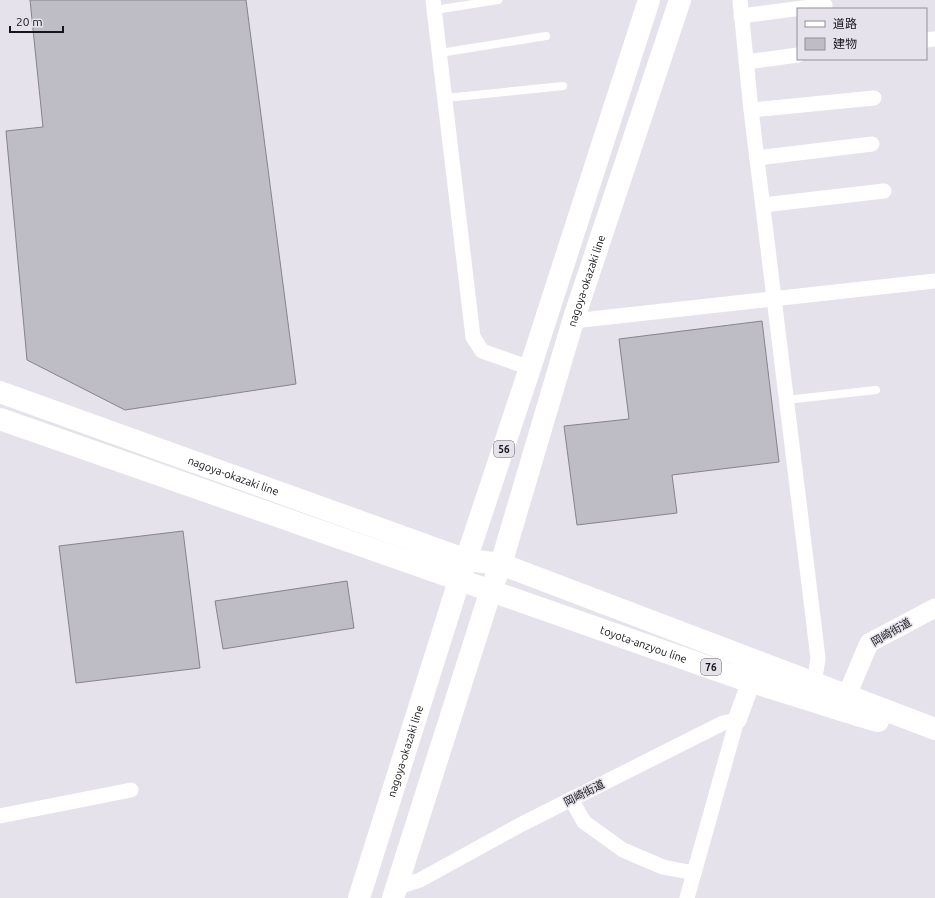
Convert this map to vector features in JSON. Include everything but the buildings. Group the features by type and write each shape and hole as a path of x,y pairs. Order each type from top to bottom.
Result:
{"main road":[{"name":"nagoya-okazaki line","path":"359,898 459,581 530,368 649,0"},
{"name":"nagoya-okazaki line","path":"395,893 491,590 501,564 573,321 680,0"},
{"name":"nagoya-okazaki line","path":"0,392 467,560 501,564"},
{"name":"nagoya-okazaki line","path":"0,419 459,581 491,590"},
{"name":"toyota-anzyou line","path":"501,564 810,691 935,736"},
{"name":"toyota-anzyou line","path":"491,590 751,682 810,691"},
{"name":"toyota-anzyou line","path":"843,703 935,729"}],"street":[{"path":"740,0 751,110 818,658 810,691"},
{"path":"434,5 473,337 482,351 530,368"},
{"path":"802,8 825,5"},
{"path":"741,16 797,9"},
{"path":"746,62 797,55"},
{"path":"751,110 874,98"},
{"path":"758,158 872,144"},
{"path":"763,206 884,191"},
{"path":"573,321 775,300 935,280"},
{"name":"岡崎街道","path":"843,703 869,643 935,608"},
{"path":"687,898 737,720 751,682"},
{"name":"岡崎街道","path":"395,893 571,799 723,723 737,720"},
{"path":"0,816 131,790"},
{"path":"571,799 584,822 622,850 663,866 694,874"}],"lane":[{"path":"434,5 498,0"},
{"path":"440,53 546,36"},
{"path":"446,98 563,86"},
{"path":"786,400 876,390"}]}
